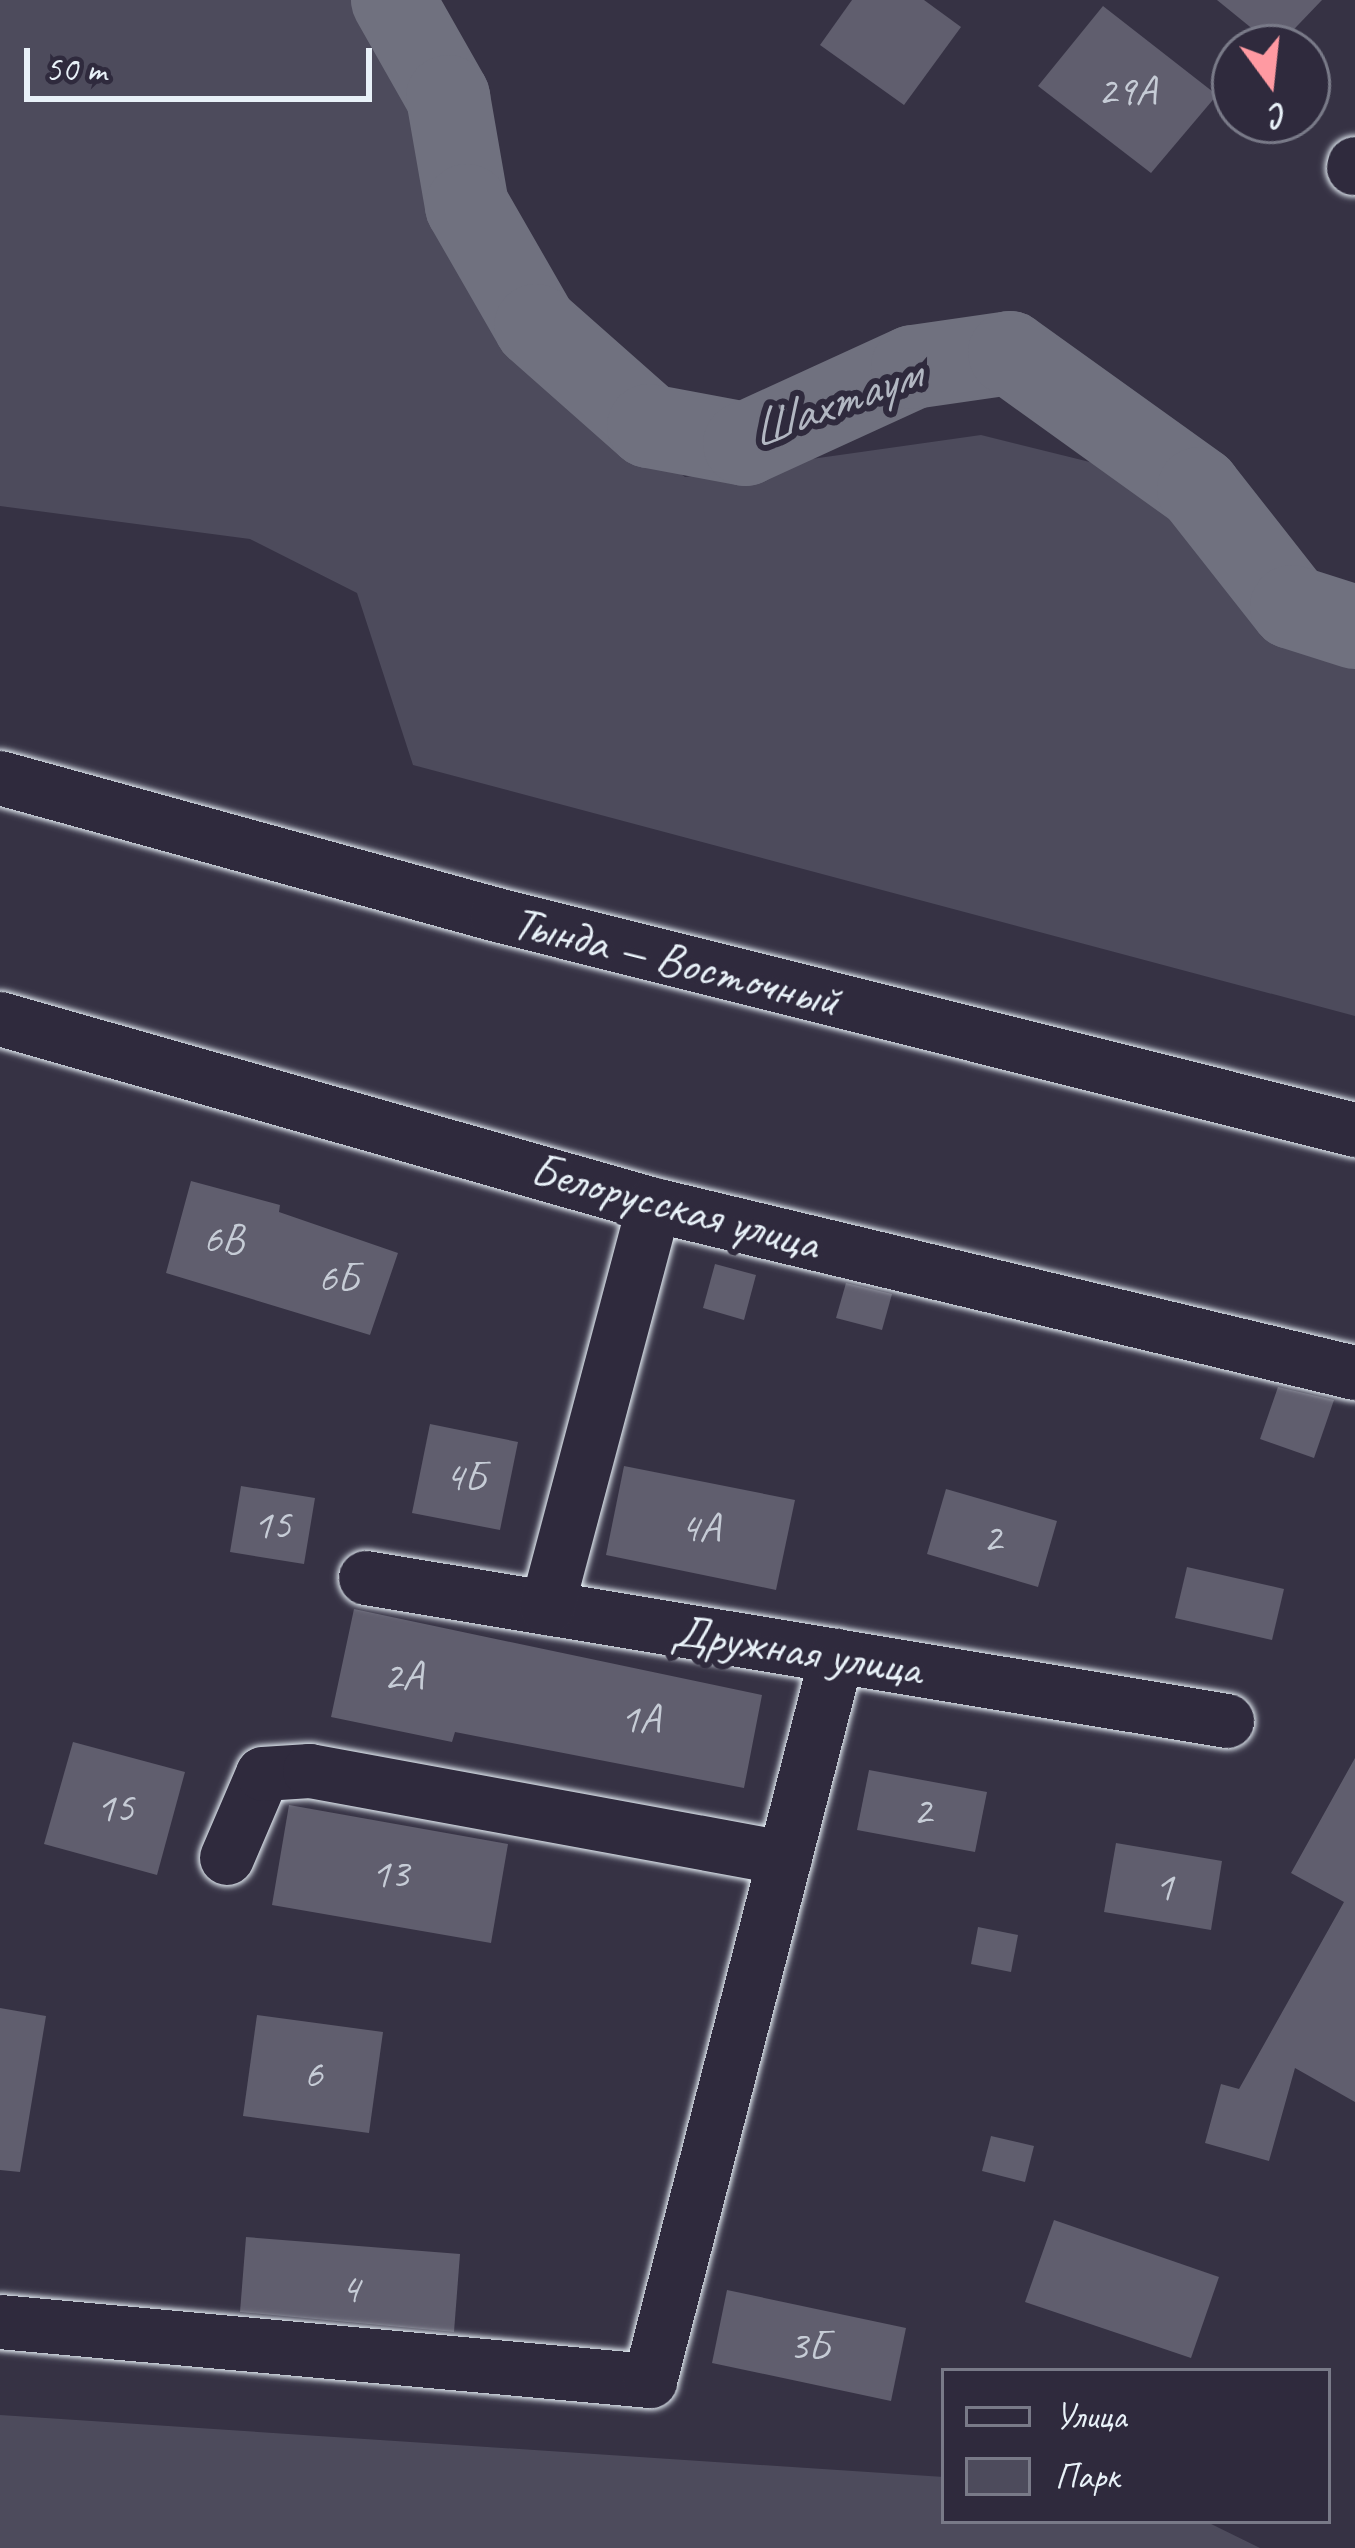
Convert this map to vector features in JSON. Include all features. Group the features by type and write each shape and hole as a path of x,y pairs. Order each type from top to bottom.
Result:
{"street":[{"name":"Тында — Восточный","path":"0,778 520,921 1355,1130"},
{"name":"Белорусская улица","path":"0,1019 654,1204 1355,1373"},
{"path":"548,1608 654,1204"},
{"name":"Дружная улица","path":"367,1578 1227,1721"},
{"path":"0,2322 650,2381 837,1656"},
{"path":"227,1858 263,1774 310,1771 785,1858"}],"green space":[{"path":"0,0 356,0 363,27 418,108 455,249 562,383 685,477 981,435 1110,467 1199,520 1255,613 1355,664 1355,1016 413,765 357,593 250,539 0,506"},
{"path":"0,2415 941,2477 941,2524 1211,2524 1260,2548 0,2548"}],"building":[{"path":"852,0 924,0 961,27 904,105 820,45"},
{"path":"1217,0 1322,0 1299,24 1246,24"},
{"path":"1103,6 1211,90 1211,102 1151,173 1038,86"},
{"path":"191,1181 280,1205 279,1212 398,1253 370,1335 166,1273"},
{"path":"715,1264 756,1275 744,1320 703,1308"},
{"path":"846,1283 892,1294 882,1330 836,1318"},
{"path":"1278,1387 1334,1400 1314,1458 1260,1439"},
{"path":"430,1424 518,1442 500,1530 412,1513"},
{"path":"624,1466 795,1500 776,1590 606,1555"},
{"path":"241,1486 315,1498 304,1564 230,1552"},
{"path":"946,1489 1057,1521 1038,1587 927,1554"},
{"path":"1187,1567 1284,1589 1272,1640 1175,1618"},
{"path":"354,1609 762,1695 744,1788 455,1732 452,1742 331,1717"},
{"path":"73,1742 185,1772 157,1875 44,1844"},
{"path":"1355,1758 1355,2102 1295,2068 1269,2161 1205,2143 1221,2084 1239,2089 1344,1902 1291,1873"},
{"path":"869,1770 987,1792 975,1852 857,1830"},
{"path":"289,1805 508,1844 491,1943 272,1905"},
{"path":"1116,1843 1222,1861 1211,1930 1104,1912"},
{"path":"978,1927 1018,1935 1011,1972 971,1964"},
{"path":"0,2008 46,2016 20,2172 0,2170"},
{"path":"257,2015 383,2032 369,2133 243,2116"},
{"path":"991,2136 1034,2146 1025,2182 982,2171"},
{"path":"1054,2220 1219,2277 1191,2358 1025,2302"},
{"path":"246,2237 460,2254 454,2332 240,2312"},
{"path":"727,2290 906,2328 891,2401 712,2363"}],"waterway":[{"name":"Шахтаум","path":"393,0 448,97 467,206 536,326 649,426 745,444 913,367 1010,353 1199,489 1292,607 1355,627"}]}
